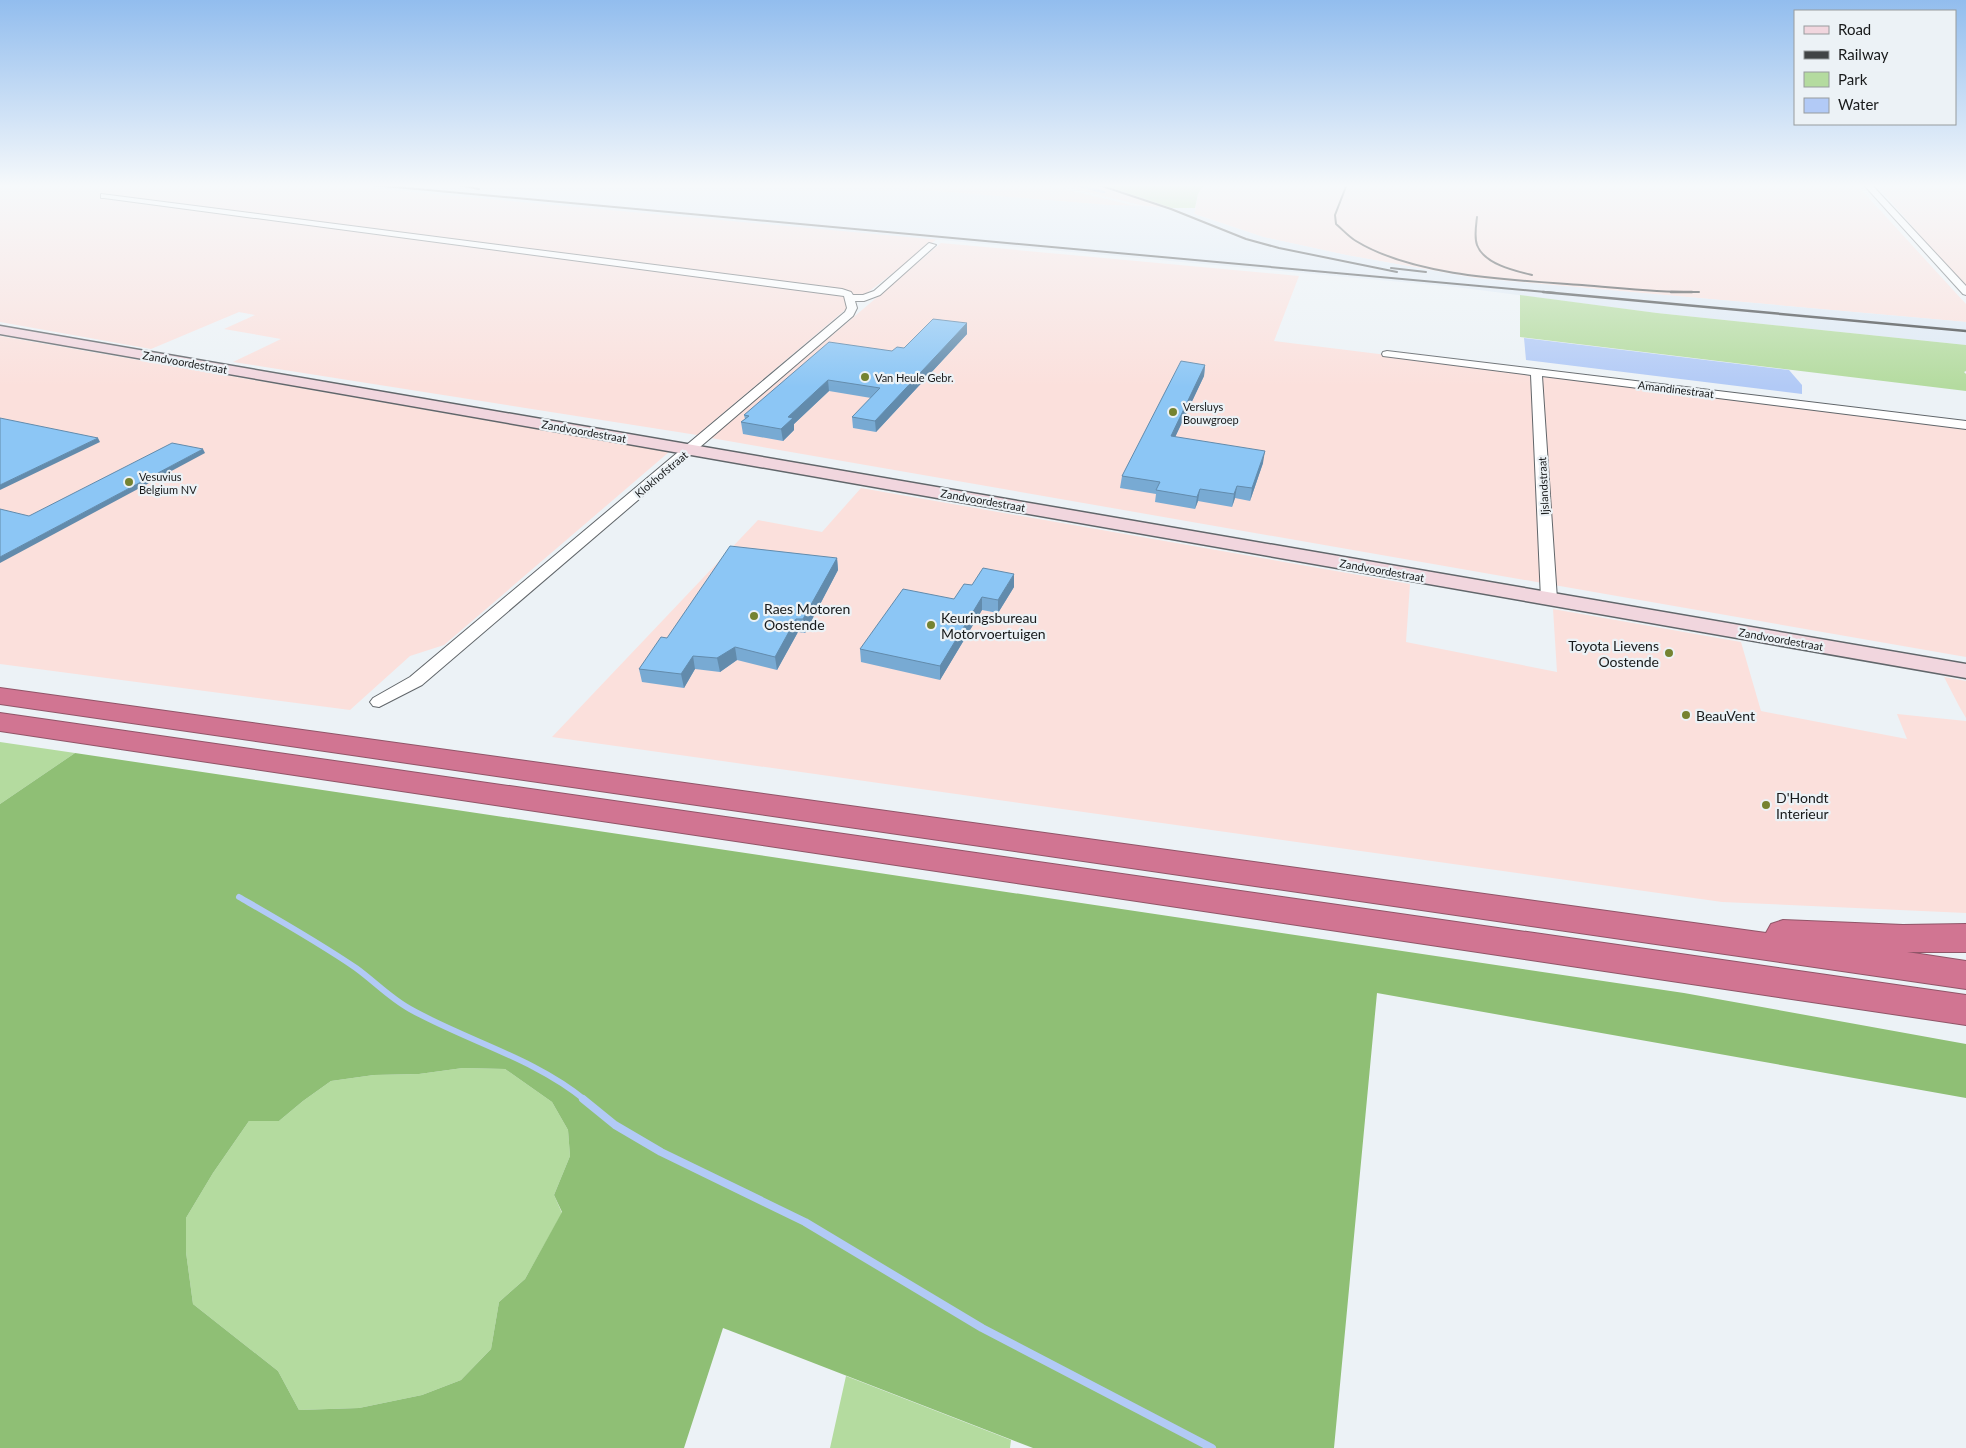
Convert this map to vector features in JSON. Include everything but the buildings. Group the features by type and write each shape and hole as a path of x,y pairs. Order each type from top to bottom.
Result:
{"highway":[{"path":"0,696 1966,975"},
{"path":"0,722 1929,1004 1966,1011"},
{"path":"1470,905 1797,934 1903,939 1966,938"}],"main road":[{"name":"Zandvoordestraat","path":"0,330 1966,671"}],"street":[{"path":"531,252 842,292 848,294 850,298 864,298 877,293 924,252"},
{"path":"1929,252 1966,292"},
{"name":"Klokhofstraat","path":"379,702 416,681 849,314 852,308 850,298"},
{"name":"Amandinestraat","path":"1387,354 1966,425"},
{"name":"Ijslandstraat","path":"1536,372 1550,599"}],"shaded area":[{"path":"0,252 921,252 845,310 697,435 233,362 281,339 224,329 255,315 239,312 151,349 0,322"},
{"path":"931,252 1034,252 1299,276 1274,341 1966,427 1966,657 711,438"},
{"path":"1067,252 1330,252 1475,278 1966,322 1966,345 1657,313 1456,287"},
{"path":"1330,252 1918,252 1966,304 1966,322 1475,278"},
{"path":"1934,252 1966,252 1966,289"},
{"path":"0,336 669,452 444,645 410,656 350,710 0,664"},
{"path":"861,488 1410,584 1406,642 1557,672 1553,609 1741,642 1761,711 1907,739 1897,714 1966,721 1966,913 1722,902 552,737 758,520 822,532"},
{"path":"1944,677 1966,681 1966,718 1959,706"}],"green space":[{"path":"1520,295 1657,313 1966,345 1966,371 1964,372 1966,374 1966,391 1520,337"},
{"path":"0,742 75,753 0,804"},
{"path":"75,753 1684,993 1966,1044 1966,1098 1377,993 1334,1448 1033,1448 723,1328 684,1448 0,1448 0,804","holes":["463,1068 505,1069 552,1102 568,1130 570,1156 554,1195 562,1212 525,1279 499,1302 491,1349 461,1380 422,1395 359,1408 299,1410 278,1371 193,1304 186,1252 186,1218 213,1173 249,1121 279,1121 331,1081 374,1075 419,1074"]},
{"path":"463,1068 505,1069 552,1102 568,1130 570,1156 554,1195 562,1213 525,1279 499,1302 491,1349 461,1380 422,1395 359,1408 299,1410 278,1371 193,1304 186,1252 186,1218 213,1173 249,1121 279,1121 331,1081 374,1075 419,1074"},
{"path":"846,1376 1011,1440 1010,1448 830,1448"}],"water":[{"path":"1524,338 1789,370 1802,385 1802,394 1526,360"}],"waterway":[{"path":"239,897 342,958 410,1009 522,1061 565,1085 585,1100"},
{"path":"583,1099 615,1125 661,1152 805,1222 982,1328 1212,1448"}],"railway":[{"path":"1102,252 1556,293"},
{"path":"1297,252 1397,272"},
{"path":"1377,252 1407,262 1466,275 1684,292"},
{"path":"1481,252 1501,266 1532,275"},
{"path":"1391,268 1426,272"},
{"path":"1543,292 1966,331"},
{"path":"1671,292 1684,292"},
{"path":"1684,292 1699,292"}],"place":[{"name":"Van Heule Gebr.","path":"865,377"},
{"name":"Versluys Bouwgroep","path":"1173,412"},
{"name":"Vesuvius Belgium NV","path":"129,482"},
{"name":"Raes Motoren Oostende","path":"754,616"},
{"name":"Keuringsbureau Motorvoertuigen","path":"931,625"},
{"name":"Toyota Lievens Oostende","path":"1669,653"},
{"name":"BeauVent","path":"1686,715"},
{"name":"D'Hondt Interieur","path":"1766,805"}]}
